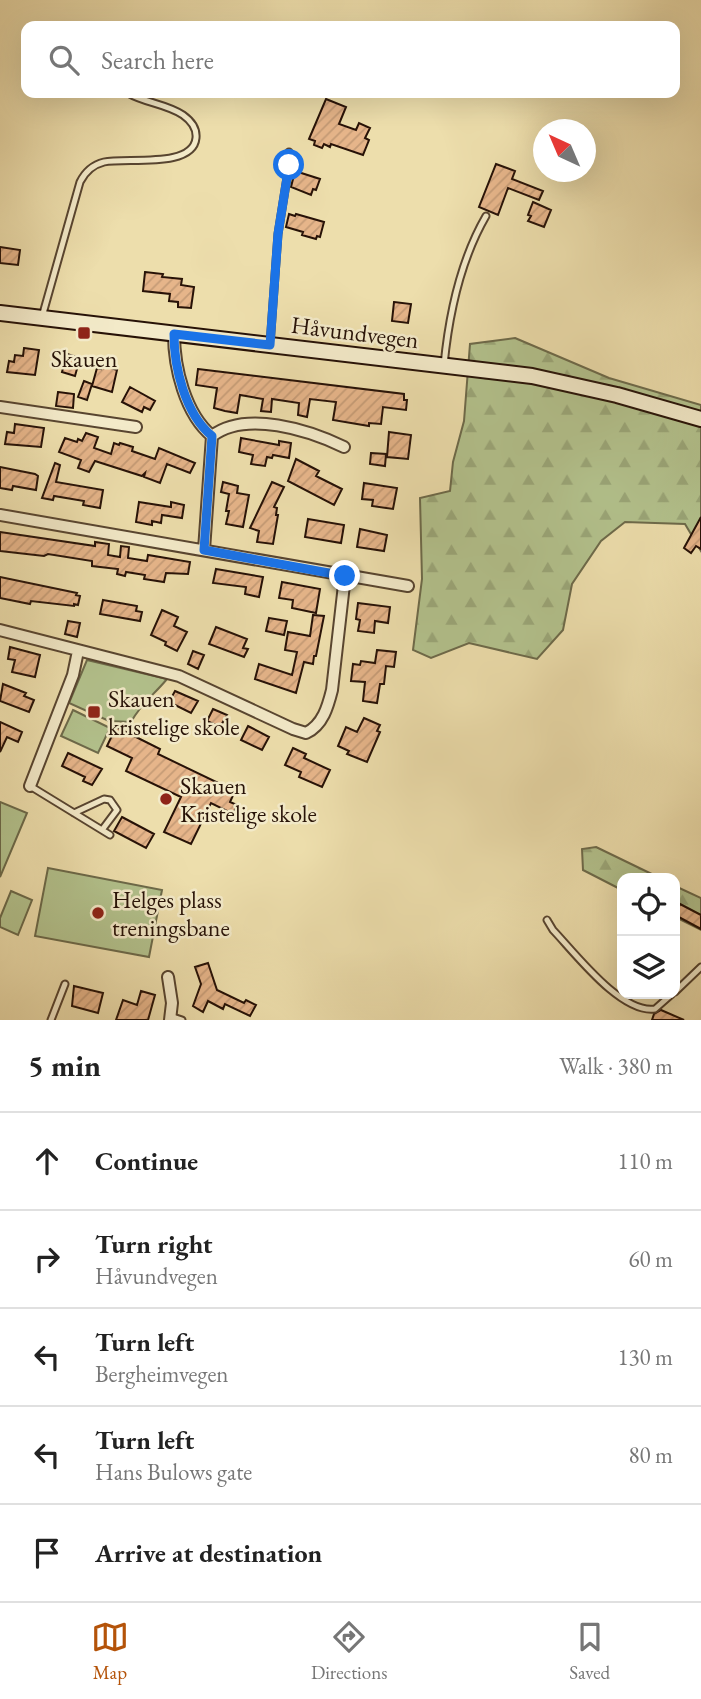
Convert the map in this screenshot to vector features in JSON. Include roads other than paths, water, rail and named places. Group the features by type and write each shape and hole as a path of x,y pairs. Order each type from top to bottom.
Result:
{"main road":[{"name":"Håvundvegen","path":"0,313 41,320 532,376 617,395 701,419"}],"street":[{"path":"174,334 176,359 192,411 212,436"},
{"path":"0,407 136,427"},
{"path":"212,436 228,426 276,425 310,432 344,447"},
{"path":"204,550 212,436"},
{"path":"0,515 408,586"},
{"path":"0,630 179,676 306,733 314,729 328,706 332,690 345,576"},
{"path":"30,786 73,674 78,651"},
{"path":"168,977 172,1003 170,1018"}],"lane":[{"path":"41,320 80,183 86,171 104,162 172,159 187,152 194,144 196,133 187,118 141,98"},
{"path":"270,345 278,234 289,152"},
{"path":"444,365 447,338 464,263 486,216"},
{"path":"30,786 110,835"},
{"path":"74,813 104,799 110,800 117,810 102,830"},
{"path":"547,919 553,930 617,994"},
{"path":"680,987 701,967"},
{"path":"51,1020 65,984"},
{"path":"624,999 641,1008 655,1009 667,999"},
{"path":"170,1018 182,1020"}],"place":[{"name":"Skauen","path":"84,333"},
{"name":"Skauen kristelige skole","path":"94,712"},
{"name":"Skauen Kristelige skole","path":"166,799"},
{"name":"Helges plass treningsbane","path":"98,913"}]}
